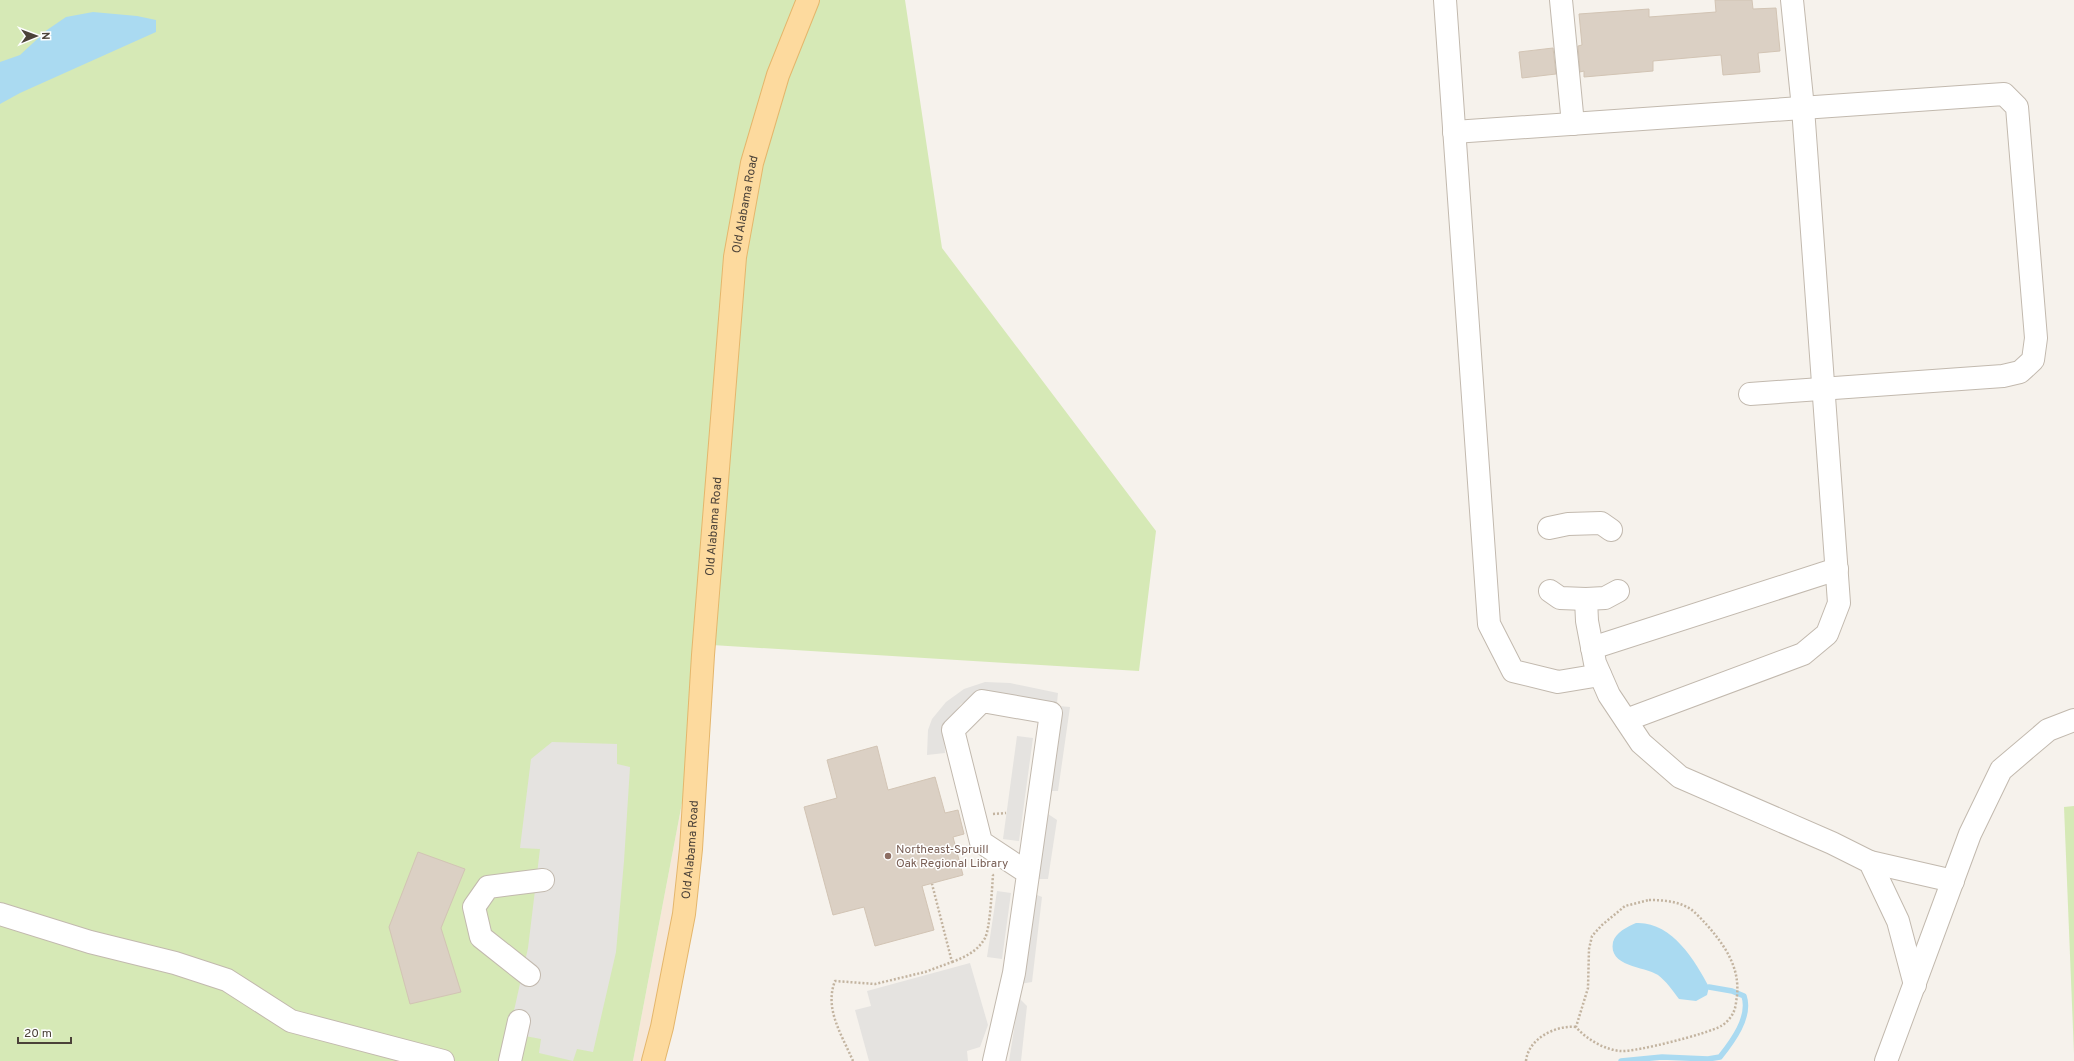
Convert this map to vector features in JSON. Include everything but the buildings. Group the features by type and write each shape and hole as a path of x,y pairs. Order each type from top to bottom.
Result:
{"main road":[{"name":"Old Alabama Road","path":"653,1061 662,1027 684,914 691,849 703,655 735,257 754,156 778,75 808,0"}],"lane":[{"path":"1445,0 1489,624 1513,671 1558,682 1600,675"},
{"path":"1561,0 1573,124"},
{"path":"1626,720 1803,654 1827,634 1839,603 1803,108 1792,0"},
{"path":"1454,132 2004,94 2017,107 2036,338 2033,360 2020,372 2003,376 1750,394"},
{"path":"1549,528 1568,524 1601,523 1612,530"},
{"path":"1592,648 1837,569"},
{"path":"1550,591 1560,598 1586,599 1605,598 1618,591"},
{"path":"1586,599 1587,621 1595,663 1609,695 1641,743 1680,777 1832,843 1870,862 1953,882"},
{"path":"994,1061 1011,990 1052,713 982,701 953,730 981,842 1028,873"},
{"path":"1886,1061 1970,834 2001,770 2048,730 2074,720"},
{"path":"1870,862 1898,921 1915,985"},
{"path":"529,975 481,937 474,907 488,887 543,880"},
{"path":"0,914 90,942 175,963 227,980 291,1020 434,1060"},
{"path":"510,1061 519,1021"}],"path":[{"path":"853,1061 832,1010 831,993 835,981 875,984 925,972 963,958 976,949 986,937 993,875 988,870"},
{"path":"932,884 952,962"},
{"path":"1664,900 1688,907 1697,914 1722,943 1732,961 1736,972 1737,984 1735,1009 1729,1019 1722,1026 1713,1030 1620,1051 1591,1040 1581,1033 1576,1027 1588,988 1589,948 1592,936 1602,925 1625,906 1643,901 1664,900"},
{"path":"1526,1061 1529,1048 1535,1040 1559,1029 1576,1027"}],"shaded area":[{"path":"712,645 678,904 651,1061 633,1061"},
{"path":"985,682 1010,683 1058,693 1057,703 1031,698 978,696 961,704 946,724 944,733 945,753 927,755 928,730 932,719 946,702 964,689"},
{"path":"1059,706 1070,707 1058,791 1045,791"},
{"path":"1017,736 1033,738 1019,841 1003,839"},
{"path":"552,742 617,744 617,764 630,767 616,952 593,1052 577,1049 573,1061 539,1053 541,1039 509,1033 528,948 540,849 520,848 531,759"},
{"path":"1045,812 1057,820 1048,879 1034,879"},
{"path":"997,891 1011,893 1002,959 987,957"},
{"path":"1032,893 1042,897 1032,982 1020,984"},
{"path":"970,963 988,1025 980,1047 967,1051 968,1061 869,1061 855,1010 871,1006 867,991"},
{"path":"1019,998 1027,1006 1021,1061 1009,1061"}],"green space":[{"path":"0,0 905,0 942,248 1156,531 1139,671 712,645 633,1061 0,1061"},
{"path":"2074,806 2074,1054 2064,807"}],"water":[{"path":"93,12 137,16 156,20 156,32 20,93 0,104 0,62 20,55 47,30 66,17"},
{"path":"1636,923 1649,924 1660,928 1671,935 1680,944 1697,965 1709,987 1707,995 1696,1001 1679,999 1667,983 1658,975 1621,961 1616,956 1613,950 1614,938 1622,930"}],"waterway":[{"path":"1621,1061 1662,1057 1708,1059 1720,1057 1735,1037 1743,1021 1745,1012 1744,996 1732,991 1709,987"}],"place":[{"name":"Northeast-Spruill Oak Regional Library","path":"888,856"}]}
